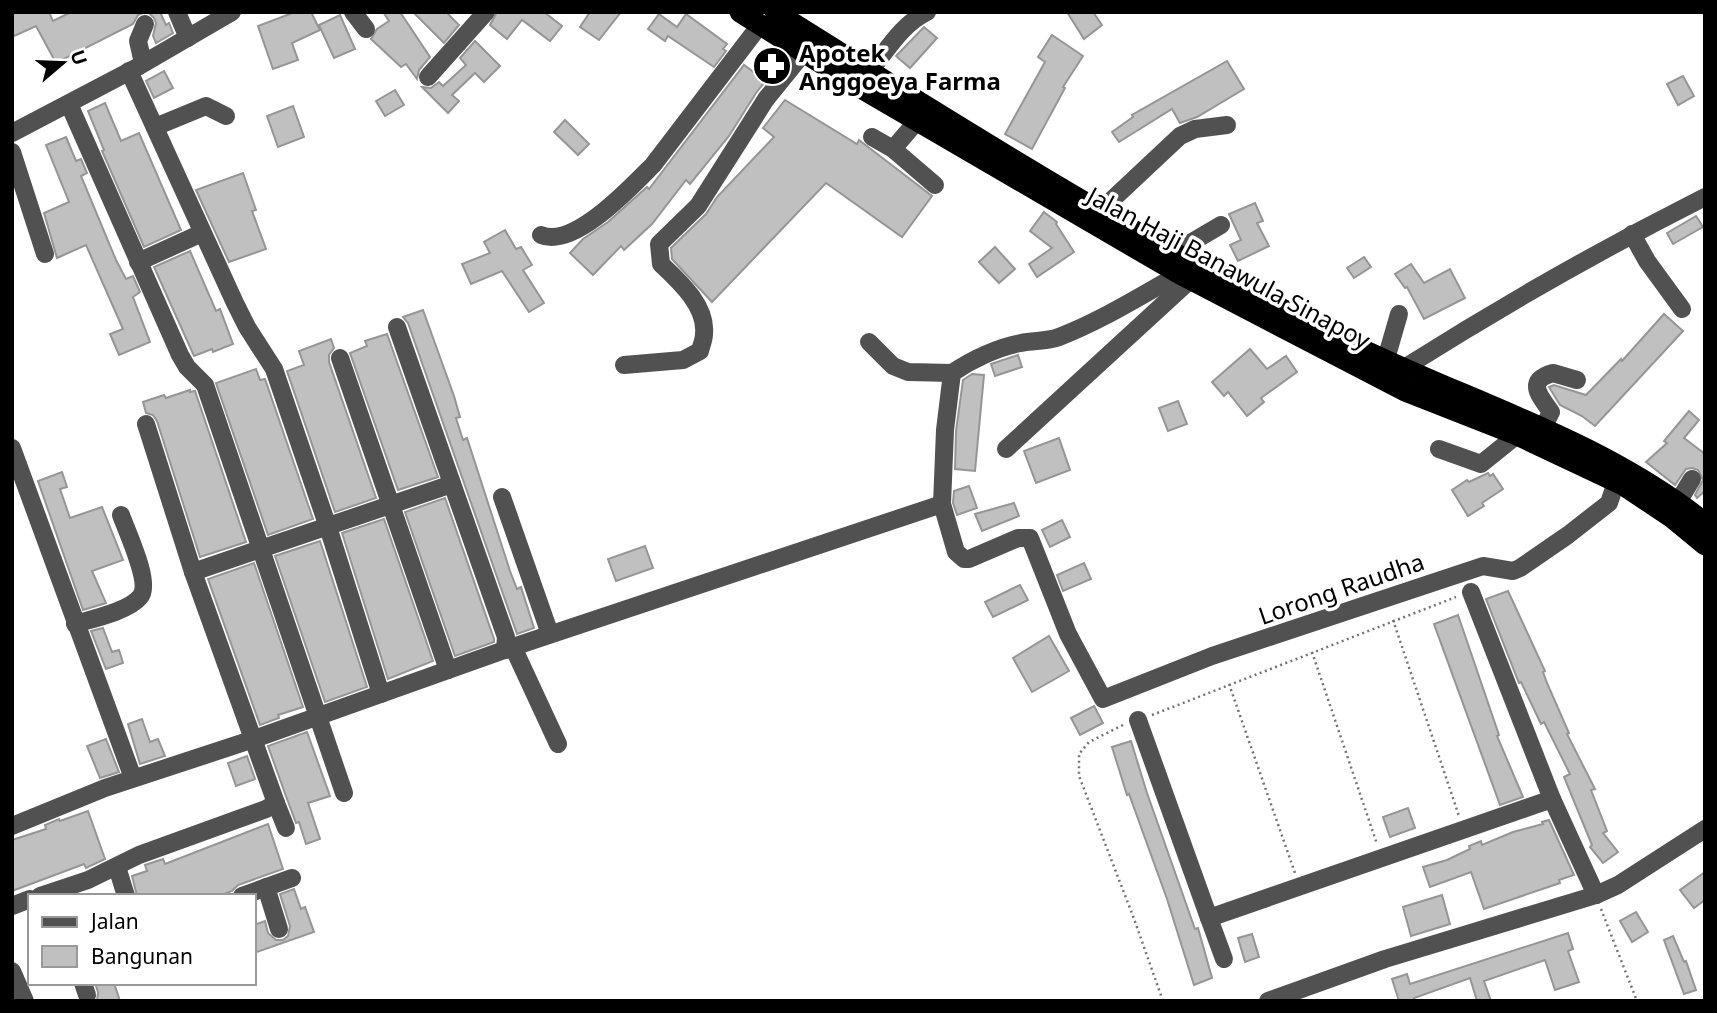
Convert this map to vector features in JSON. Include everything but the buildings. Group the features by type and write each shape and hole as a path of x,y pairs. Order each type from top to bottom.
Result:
{"highway":[{"name":"Jalan Haji Banawula Sinapoy","path":"740,12 767,19 870,71 950,123 1100,211 1336,337 1599,454 1678,502 1705,523"},
{"name":"Jalan Haji Banawula Sinapoy","path":"767,19 804,52 1185,277 1405,391 1517,435 1616,482 1671,517 1705,545"}],"street":[{"path":"177,12 188,38"},
{"path":"12,133 232,12"},
{"path":"353,12 366,29"},
{"path":"428,77 486,12"},
{"path":"870,71 910,22 926,12"},
{"path":"541,234 546,237 563,235 586,224 640,178 767,19"},
{"path":"145,24 138,41 136,67 155,127 247,327 274,369 382,694"},
{"path":"624,365 683,360 700,351 705,333 701,316 687,290 661,264 659,244 698,206 766,99 804,52"},
{"path":"69,104 180,355 187,367 205,385 344,793"},
{"path":"155,127 206,106 226,116"},
{"path":"893,149 917,121"},
{"path":"1100,211 1180,136 1195,129 1227,125"},
{"path":"872,137 893,149 934,185"},
{"path":"12,152 45,254"},
{"path":"1395,363 1705,197"},
{"path":"1175,252 1221,225"},
{"path":"138,262 202,233"},
{"path":"1632,234 1647,261 1682,309"},
{"path":"869,342 893,366 908,372 951,373 1012,345 1048,341 1073,331 1185,277"},
{"path":"1006,449 1185,277"},
{"path":"1395,363 1399,314"},
{"path":"397,327 509,648 558,744"},
{"path":"340,358 448,670"},
{"path":"12,826 133,778 254,740 509,648 942,504 951,373"},
{"path":"1543,428 1551,412 1536,386 1541,379 1553,373 1577,380"},
{"path":"146,424 193,572 286,828"},
{"path":"1439,449 1481,464 1517,435"},
{"path":"12,448 133,778"},
{"path":"1678,502 1692,479"},
{"name":"Lorong Raudha","path":"942,504 956,552 964,559 981,556 1018,538 1030,538 1079,656 1102,699 1212,656 1483,566 1513,571 1568,535 1609,503 1616,482"},
{"path":"193,572 452,484"},
{"path":"502,498 550,634"},
{"path":"75,624 125,608 143,593 144,580 121,515"},
{"path":"1471,592 1552,799 1596,895"},
{"path":"1138,720 1224,959"},
{"path":"1209,918 1552,799"},
{"path":"50,894 117,867 139,855 257,813 276,803"},
{"path":"1268,1001 1385,959 1596,895 1618,885 1705,829"},
{"path":"117,867 125,894"},
{"path":"247,894 292,878"},
{"path":"266,887 279,929"},
{"path":"12,971 25,1001"}],"path":[{"path":"1163,1001 1079,776 1079,754 1089,743 1116,728 1471,592"},
{"path":"1393,620 1464,829"},
{"path":"1312,652 1382,858"},
{"path":"1229,684 1299,887"},
{"path":"1596,895 1637,1001"}],"place":[{"name":"Apotek Anggoeya Farma","path":"772,66"}]}
